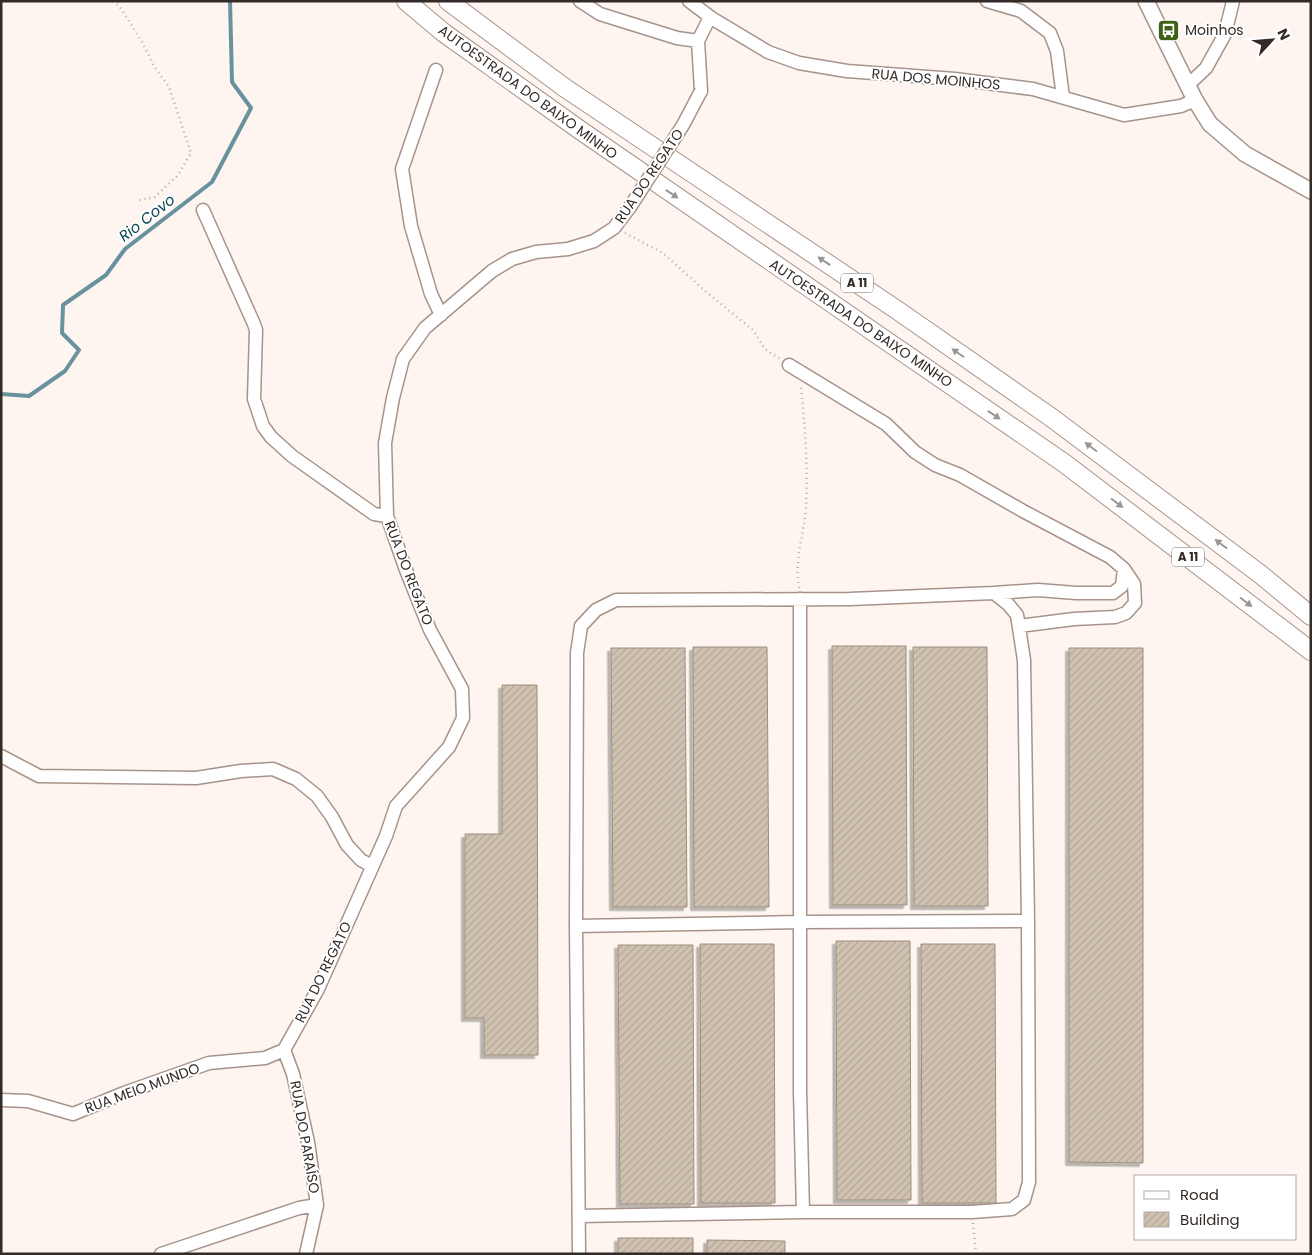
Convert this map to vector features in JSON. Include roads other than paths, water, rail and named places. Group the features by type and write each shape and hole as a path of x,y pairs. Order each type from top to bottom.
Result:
{"highway":[{"name":"AUTOESTRADA DO BAIXO MINHO","path":"406,1 444,33 580,130 1064,463 1311,651"},
{"name":"AUTOESTRADA DO BAIXO MINHO","path":"448,1 566,88 897,310 1052,418 1260,574 1311,616"}],"main road":[{"path":"1146,1 1195,100 1210,124 1245,154 1311,191"}],"street":[{"path":"580,1 600,14 677,38 698,41"},
{"name":"RUA DOS MOINHOS","path":"689,1 710,17 768,52 799,63 847,71 955,79 1033,89 1124,115 1182,106 1195,100"},
{"path":"987,1 1021,11 1050,33 1057,51 1063,97"},
{"path":"1188,86 1206,68 1225,34 1233,1"},
{"name":"RUA DO REGATO","path":"284,1050 318,989 386,836 396,806 449,747 463,718 462,689 430,630 387,516 385,443 393,398 403,359 426,328 492,271 512,259 536,252 568,249 594,241 614,228 684,125 701,92 698,41 710,17"},
{"path":"436,70 402,170 411,226 431,294 440,315"},
{"path":"203,210 256,330 254,399 263,426 292,456 374,514 387,516"},
{"path":"790,365 886,424 915,452 936,466 960,475 1110,557 1124,569 1134,584 1135,603 1126,614 1115,617 1074,619 1019,626"},
{"path":"579,1254 576,926 577,653 582,626 596,610 616,600 850,599 1038,590 1113,593 1122,586 1124,569"},
{"path":"579,1216 803,1212 972,1212 1012,1209 1024,1200 1029,1182 1024,660 1017,615 1008,604 994,593"},
{"path":"800,599 800,1091 803,1212"},
{"path":"1,756 38,776 196,778 241,771 273,769 296,779 318,796 347,844 361,860 372,866"},
{"path":"576,926 800,922 1028,921"},
{"name":"RUA MEIO MUNDO","path":"1,1100 28,1100 73,1114 124,1092 209,1064 265,1058 284,1050"},
{"name":"RUA DO PARAÍSO","path":"284,1050 293,1074 308,1142 317,1205 306,1254"},
{"path":"161,1254 299,1208 317,1205"}],"waterway":[{"name":"Rio Covo","path":"1,394 29,396 65,371 79,350 62,333 63,305 106,275 125,249 212,182 251,108 232,82 230,1"}],"place":[{"name":"Moinhos","path":"1169,30"}]}
